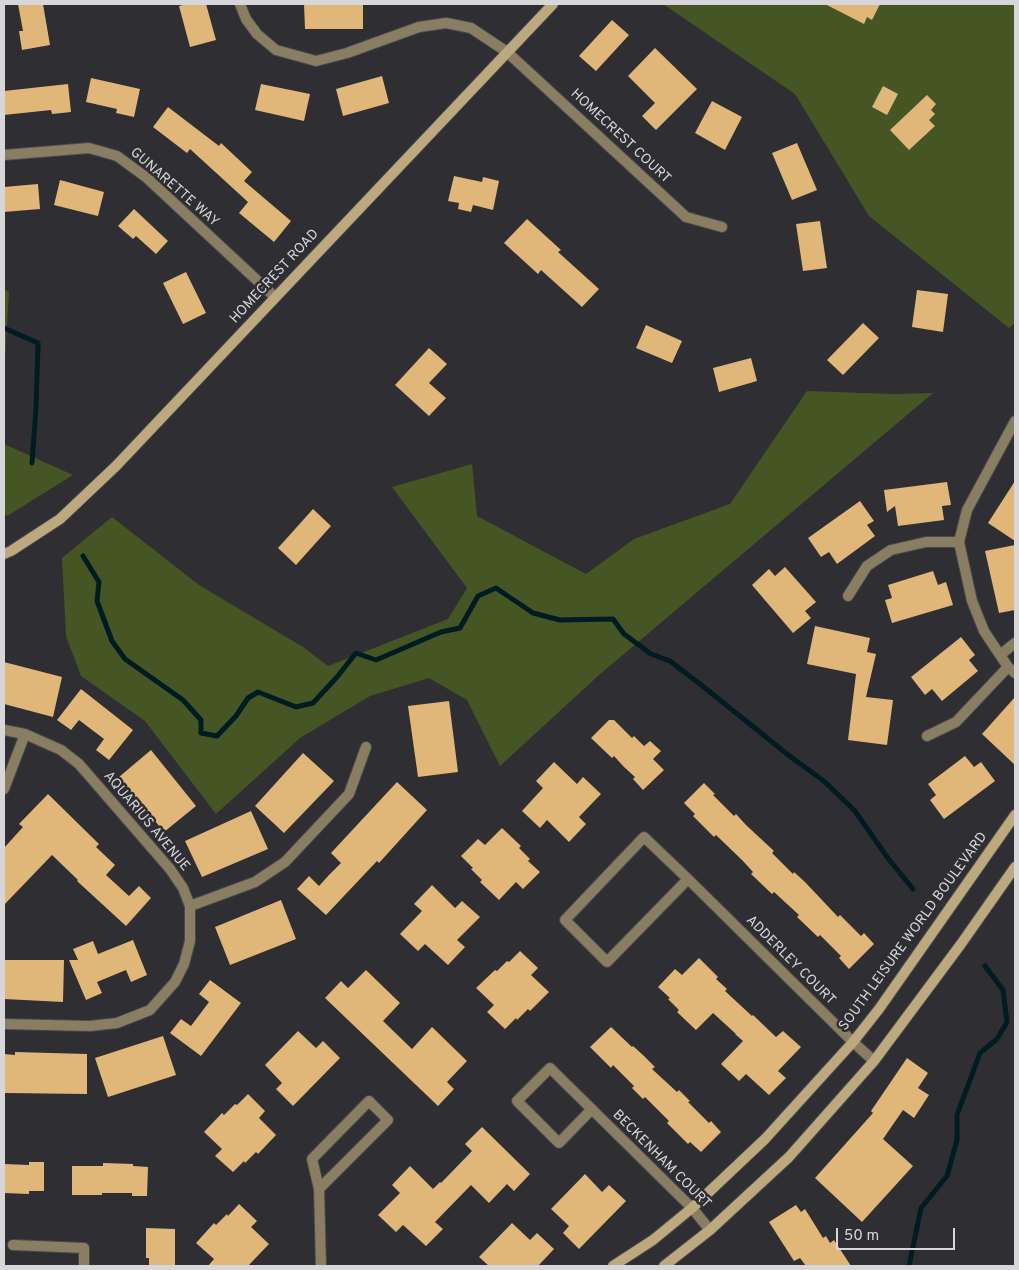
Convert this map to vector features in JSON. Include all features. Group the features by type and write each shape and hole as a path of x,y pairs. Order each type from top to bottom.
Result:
{"street":[{"name":"HOMECREST COURT","path":"240,4 246,19 256,34 276,50 316,60 347,53 419,27 446,23 471,28 507,52 686,217 722,227"},
{"name":"HOMECREST ROAD","path":"4,554 60,519 116,466 554,4"},
{"name":"GUNARETTE WAY","path":"4,155 89,148 117,156 146,178 275,297"},
{"path":"927,736 956,722 1012,670 984,631 972,601 959,542 967,510 1015,421"},
{"path":"848,596 867,566 891,550 926,542 959,542"},
{"path":"1000,655 1015,643"},
{"name":"AQUARIUS AVENUE","path":"4,730 24,734 61,750 79,764 170,869 183,888 190,906 190,941 184,964 175,982 150,1010 117,1023 90,1026 4,1024"},
{"path":"4,789 24,734"},
{"path":"190,906 255,882 285,862 349,794 366,747"},
{"name":"SOUTH LEISURE WORLD BOULEVARD","path":"613,1266 652,1240 692,1208 765,1139 853,1042 879,1009 1015,815"},
{"name":"ADDERLEY COURT","path":"688,879 607,962 565,920 644,837 688,879 853,1042 874,1061"},
{"path":"664,1266 710,1230 789,1157 874,1061 961,944 1015,867"},
{"name":"BECKENHAM COURT","path":"592,1109 559,1143 517,1101 550,1068 592,1109 692,1208 710,1230"},
{"path":"319,1189 388,1120 368,1101 312,1159 319,1189 321,1266"},
{"path":"13,1245 84,1248 84,1266"}],"green space":[{"path":"663,4 1015,4 1015,323 1009,328 869,216 795,94"},
{"path":"4,289 9,292 4,377"},
{"path":"807,391 892,394 933,393 599,675 500,766 467,700 429,678 370,696 300,738 216,814 145,721 81,676 66,636 62,558 112,517 199,585 303,647 328,666 448,619 467,588 392,487 472,464 477,516 586,574 634,539 730,504"},
{"path":"4,444 73,475 7,516 4,513"}],"building":[{"path":"18,4 43,4 50,45 22,50 19,31 23,31"},
{"path":"206,4 216,40 190,47 179,6"},
{"path":"304,4 363,4 363,29 305,29"},
{"path":"825,4 880,4 872,20 867,17 864,24"},
{"path":"612,20 629,35 596,71 579,56"},
{"path":"655,48 697,89 656,130 642,116 655,103 628,76"},
{"path":"382,76 389,103 343,116 336,89"},
{"path":"91,78 140,89 134,117 116,113 117,109 86,102"},
{"path":"68,84 71,112 52,114 51,110 4,115 4,91"},
{"path":"261,84 310,94 304,121 255,110"},
{"path":"883,86 898,94 887,115 872,107"},
{"path":"927,95 936,104 931,110 935,114 929,120 935,126 909,150 890,130"},
{"path":"712,101 742,117 725,150 695,133"},
{"path":"168,107 219,146 221,143 252,172 244,181 291,221 274,242 239,213 248,202 190,149 187,153 153,127"},
{"path":"797,143 817,190 792,200 772,153"},
{"path":"454,176 482,182 483,177 499,181 493,210 473,205 471,212 458,209 459,203 448,201"},
{"path":"60,180 104,192 98,216 54,205"},
{"path":"38,184 40,209 4,212 4,187"},
{"path":"134,209 168,241 156,254 136,236 133,239 118,226"},
{"path":"527,219 561,250 558,252 599,289 582,307 541,270 538,274 504,243"},
{"path":"820,221 827,268 803,271 796,224"},
{"path":"186,272 206,313 183,324 163,283"},
{"path":"917,290 948,294 943,332 912,327"},
{"path":"863,323 879,338 843,375 827,360"},
{"path":"646,325 682,341 672,363 636,348"},
{"path":"429,348 447,364 429,383 446,398 429,416 395,385"},
{"path":"751,358 757,381 719,392 713,368"},
{"path":"1015,481 1015,541 988,523"},
{"path":"947,482 951,505 942,506 944,520 898,526 895,506 887,512 884,490"},
{"path":"860,501 874,521 867,525 875,536 837,564 829,552 821,557 808,538"},
{"path":"313,509 331,526 296,565 278,548"},
{"path":"1015,545 1015,610 999,613 985,551"},
{"path":"785,567 816,602 805,611 811,618 793,633 752,585 769,569 775,576"},
{"path":"933,571 938,585 946,582 953,605 892,623 885,600 892,598 888,585"},
{"path":"815,626 870,638 867,652 876,654 866,697 893,700 887,745 848,740 856,674 807,664"},
{"path":"961,637 975,655 969,660 978,671 942,701 932,689 925,695 911,677"},
{"path":"4,662 62,677 53,717 4,704"},
{"path":"81,689 133,730 109,760 96,750 104,739 79,720 71,730 57,720"},
{"path":"1015,697 1015,765 982,734"},
{"path":"449,701 458,772 418,777 408,706"},
{"path":"609,720 614,720 632,738 634,736 644,746 650,741 661,751 653,759 664,770 643,790 633,779 635,777 614,756 612,758 591,738"},
{"path":"151,750 196,806 164,832 119,777"},
{"path":"303,753 334,781 284,833 255,806"},
{"path":"965,756 974,767 981,762 995,781 944,819 930,800 936,795 928,784"},
{"path":"554,762 577,784 583,777 601,794 579,817 586,824 569,842 547,820 540,828 522,811 543,788 536,781"},
{"path":"397,782 427,810 379,863 377,861 326,915 297,889 309,876 319,886 341,863 331,853"},
{"path":"704,783 734,816 736,814 774,851 772,853 793,874 794,872 805,882 838,917 840,915 861,936 864,933 874,944 849,969 839,958 841,956 820,935 818,937 797,917 799,915 774,892 772,894 751,874 753,872 743,861 716,835 714,837 693,816 695,814 684,803"},
{"path":"48,794 99,844 96,847 115,865 106,875 129,896 139,886 151,898 126,926 52,855 4,905 4,848 23,827 19,824"},
{"path":"251,811 268,849 202,877 185,841"},
{"path":"502,828 521,846 519,848 530,859 528,861 540,872 523,889 516,882 499,900 480,882 482,880 461,856 478,839 485,845"},
{"path":"432,885 455,908 462,901 480,917 457,940 465,947 448,965 425,944 418,951 400,934 422,911 414,904"},
{"path":"281,900 296,939 230,965 215,927"},
{"path":"133,940 147,975 131,982 126,970 97,982 102,993 86,1000 69,960 78,960 73,949 93,941 98,954"},
{"path":"520,951 538,968 531,975 549,992 530,1011 528,1009 505,1029 487,1012 494,1005 476,988 495,970 497,971 507,961 509,962"},
{"path":"699,958 718,977 716,979 727,989 725,991 776,1037 783,1031 801,1047 778,1071 786,1078 769,1095 746,1074 739,1081 721,1064 743,1041 736,1034 713,1013 696,1030 677,1012 679,1010 668,999 670,998 658,987 675,969 682,975"},
{"path":"4,960 64,960 63,1002 4,999"},
{"path":"366,970 400,1003 383,1021 412,1049 432,1027 467,1061 447,1082 454,1089 438,1106 325,998 341,981 348,988"},
{"path":"210,980 241,1003 201,1056 170,1033 181,1019 191,1026 209,1002 199,994"},
{"path":"611,1027 655,1067 652,1069 677,1092 679,1090 709,1123 711,1121 721,1132 701,1152 690,1142 688,1144 667,1123 669,1121 645,1097 643,1099 632,1088 634,1086 613,1065 611,1068 590,1047"},
{"path":"298,1031 316,1048 323,1041 340,1058 293,1106 276,1089 282,1083 265,1065"},
{"path":"163,1036 176,1075 108,1097 95,1058"},
{"path":"15,1052 87,1054 87,1094 4,1093 4,1054 15,1055"},
{"path":"907,1058 928,1073 918,1088 929,1095 914,1118 903,1110 883,1139 913,1166 862,1222 815,1178 873,1113 871,1111"},
{"path":"248,1094 265,1111 259,1118 276,1135 258,1154 256,1152 233,1172 215,1156 222,1149 204,1132 222,1113 224,1115"},
{"path":"482,1127 530,1174 514,1191 507,1184 489,1203 471,1185 435,1222 443,1229 426,1246 403,1225 396,1232 378,1215 400,1193 392,1185 410,1166 433,1189 472,1151 465,1144"},
{"path":"29,1162 44,1162 44,1191 29,1191 29,1194 4,1193 4,1164 29,1165"},
{"path":"103,1163 133,1164 133,1166 148,1167 147,1196 132,1196 132,1193 72,1195 72,1166 103,1166"},
{"path":"585,1174 602,1192 609,1185 626,1201 579,1249 563,1233 569,1226 551,1209"},
{"path":"239,1204 257,1221 251,1227 269,1244 248,1266 208,1266 214,1259 196,1243 214,1223 216,1225 227,1214 228,1216"},
{"path":"796,1205 801,1212 805,1209 823,1238 826,1236 830,1243 834,1240 851,1266 806,1266 800,1258 794,1261 769,1222"},
{"path":"512,1223 530,1240 537,1233 554,1249 538,1266 489,1266 479,1257"},
{"path":"146,1228 175,1229 175,1266 149,1266 149,1258 146,1258"}],"waterway":[{"path":"4,328 38,343 32,463"},
{"path":"83,556 99,582 97,601 112,641 125,659 183,700 201,720 201,733 217,736 236,716 248,698 258,692 296,707 313,703 356,653 376,660 441,632 460,628 478,596 496,588 533,613 560,620 613,619 624,634 651,654 670,661 825,782 855,811 887,857 913,889"},
{"path":"909,1266 921,1208 947,1176 957,1140 957,1115 980,1053 997,1039 1007,1022 1003,990 985,966"}]}
